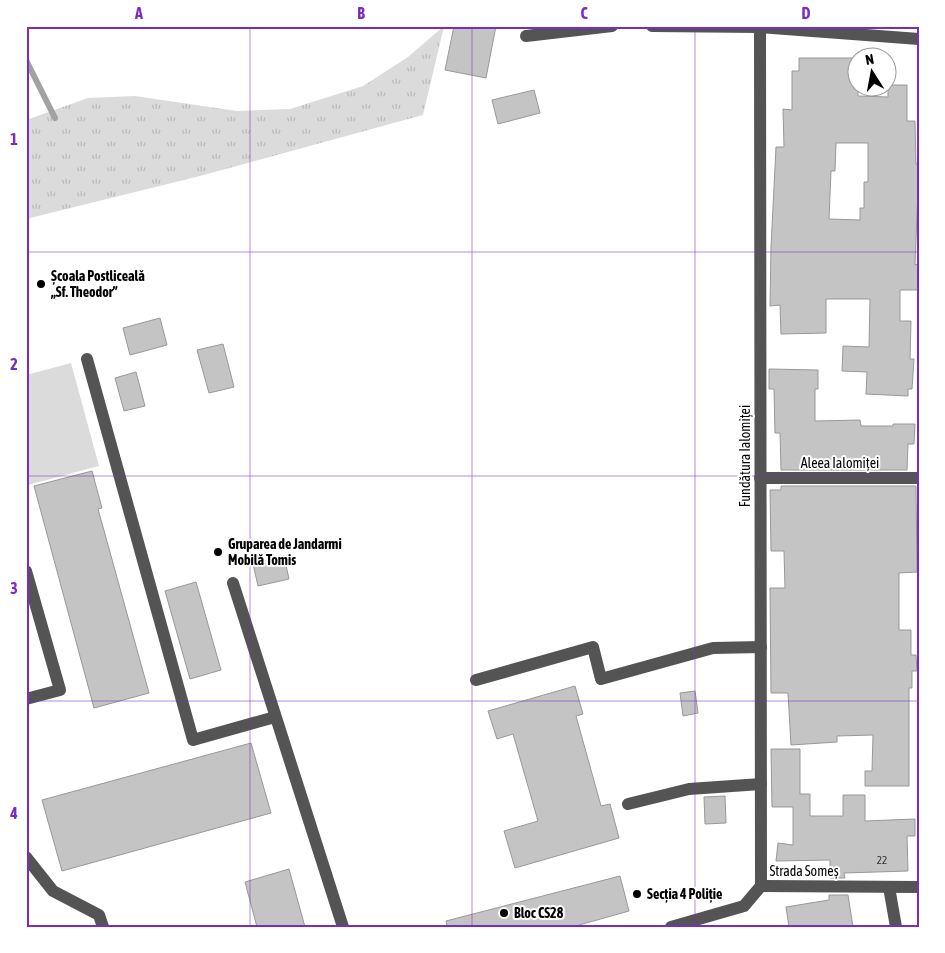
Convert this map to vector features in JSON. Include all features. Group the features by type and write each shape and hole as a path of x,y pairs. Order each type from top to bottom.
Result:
{"street":[{"path":"526,36 612,26"},
{"path":"652,26 760,27 919,39"},
{"name":"Fundătura Ialomiței","path":"760,27 761,886"},
{"path":"87,359 193,740 275,717"},
{"name":"Aleea Ialomiței","path":"760,478 919,478"},
{"path":"26,571 60,690 26,699"},
{"path":"233,583 343,927"},
{"path":"476,680 593,647 601,679 713,648 760,647"},
{"path":"628,804 689,789 761,784"},
{"path":"26,857 52,890 99,915 103,927"},
{"name":"Strada Someș","path":"671,927 744,906 761,886 919,887"},
{"path":"889,887 896,927"}],"green space":[{"path":"444,26 423,115 200,176 26,219 26,120 88,98 135,96 237,111 290,109 363,86 408,57"},
{"path":"71,363 99,466 28,485 26,477 26,375"}],"building":[{"path":"454,26 496,26 486,78 445,70"},
{"path":"799,58 848,58 848,98 898,98 898,85 907,85 907,121 915,121 916,164 919,164 915,265 918,264 919,290 900,290 900,321 911,321 910,359 914,359 912,389 908,389 908,396 866,394 867,372 842,371 843,346 869,347 870,299 826,299 826,333 781,334 780,305 770,306 776,147 784,147 783,109 792,110 792,71 799,71","holes":["836,143 868,143 868,182 864,182 864,208 860,208 860,220 829,219 831,171 835,171"]},
{"path":"534,90 540,113 498,124 492,100"},
{"path":"160,318 167,345 130,355 123,328"},
{"path":"223,344 234,387 209,393 197,350"},
{"path":"769,369 818,370 818,389 815,389 815,421 860,420 861,426 915,424 914,444 908,444 907,470 781,470 780,433 775,433 774,389 769,389"},
{"path":"136,372 145,406 124,411 115,378"},
{"path":"92,471 102,508 98,509 149,693 94,708 34,486"},
{"path":"781,486 916,486 917,572 899,573 899,630 911,630 911,655 916,655 917,671 912,671 912,688 909,688 909,786 865,786 865,771 872,771 873,735 837,736 837,742 791,745 788,693 771,693 770,588 785,588 784,551 771,551 770,490 781,490"},
{"path":"284,556 289,579 258,586 253,564"},
{"path":"196,582 221,670 190,679 165,591"},
{"path":"575,686 583,714 576,716 601,806 610,804 619,838 515,868 504,831 538,821 513,734 497,739 488,711"},
{"path":"695,691 698,713 683,716 680,693"},
{"path":"251,743 271,813 62,871 42,800"},
{"path":"771,749 800,749 800,794 810,794 810,816 843,816 843,795 865,795 865,821 915,819 915,836 907,836 908,871 844,873 845,878 830,878 830,860 776,861 778,843 793,845 793,807 772,807"},
{"path":"725,796 726,823 705,824 704,797"},
{"path":"289,869 305,927 257,927 245,882"},
{"path":"620,876 629,911 572,927 447,927 446,921"},
{"path":"829,895 848,895 853,927 789,927 786,907 829,900"}],"waterway":[{"path":"26,60 55,118"}],"place":[{"name":"Școala Postliceală „Sf. Theodor”","path":"41,284"},
{"name":"Gruparea de Jandarmi Mobilă Tomis","path":"218,552"},
{"name":"Secția 4 Poliție","path":"637,894"},
{"name":"Bloc CS28","path":"504,913"}]}
